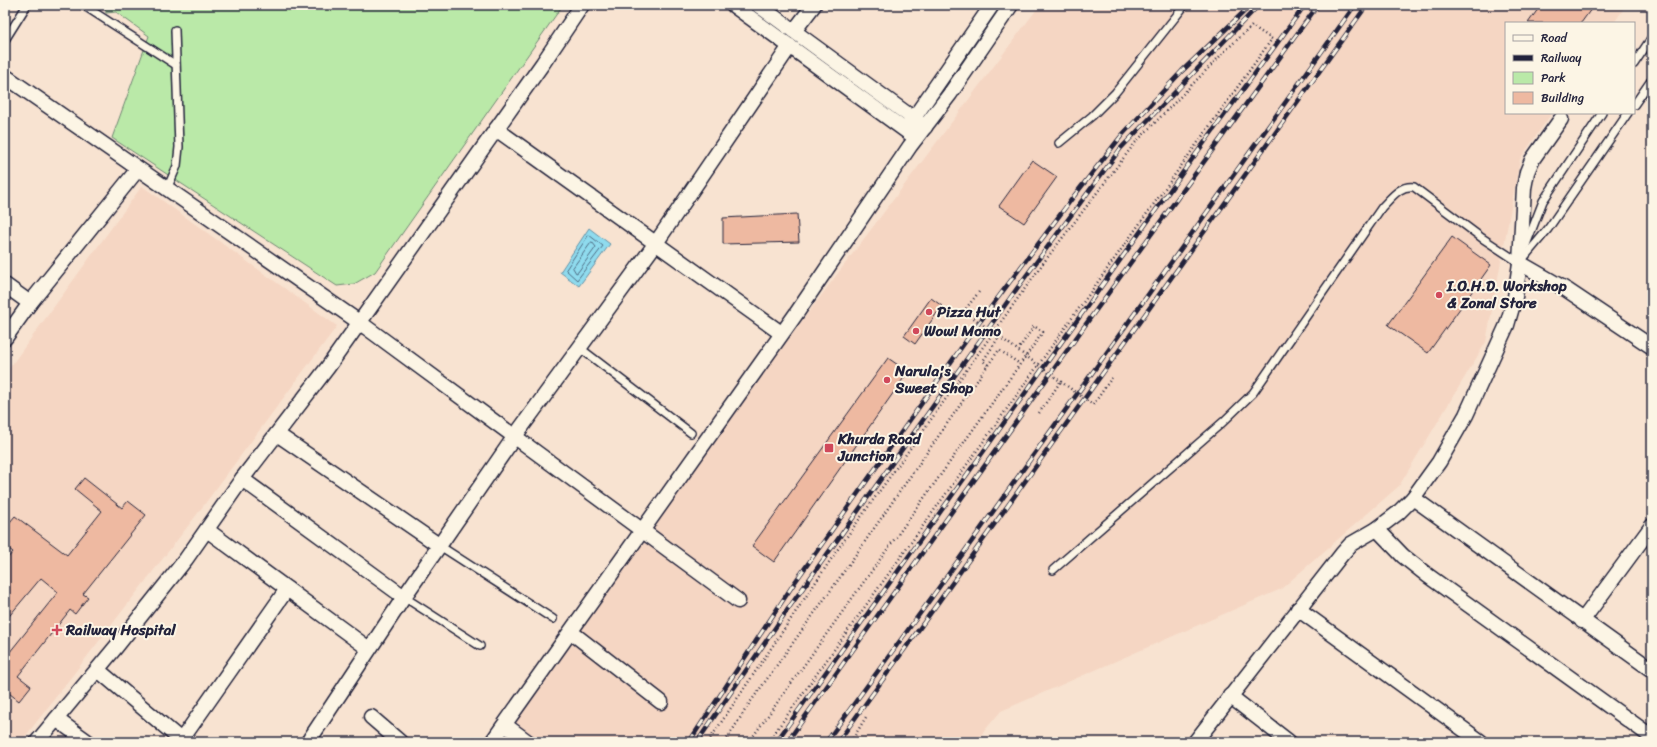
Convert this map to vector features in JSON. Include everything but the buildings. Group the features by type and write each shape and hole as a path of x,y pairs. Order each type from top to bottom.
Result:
{"street":[{"path":"37,742 98,670 207,530 242,479 328,367 582,5"},
{"path":"733,5 911,134"},
{"path":"758,5 920,123"},
{"path":"794,31 814,5"},
{"path":"920,123 992,5"},
{"path":"492,742 781,333 911,134 920,123 950,94 1011,5"},
{"path":"308,742 404,597 516,436 656,242 790,46"},
{"path":"5,76 359,322 516,436 738,601"},
{"path":"1196,742 1298,609 1351,544 1377,529 1413,498 1439,462 1466,415 1507,325 1515,297 1520,263 1524,188 1527,172 1532,160 1561,119"},
{"path":"496,129 656,242 781,333"},
{"path":"5,338 30,303 138,169"},
{"path":"1520,263 1567,290 1652,347"},
{"path":"5,285 30,303"},
{"path":"277,434 440,546"},
{"path":"242,479 404,597"},
{"path":"1413,498 1652,670"},
{"path":"1582,621 1652,526"},
{"path":"1377,529 1403,556 1427,575 1652,738 1649,742"},
{"path":"207,530 369,649"},
{"path":"98,670 181,741 287,589"},
{"path":"1298,609 1481,742"},
{"path":"570,632 661,702"},
{"path":"1230,696 1289,742"},
{"path":"371,717 400,742"},
{"path":"56,719 88,742"},
{"path":"505,725 528,742"}],"lane":[{"path":"5,40 27,5"},
{"path":"83,5 176,65"},
{"path":"1059,143 1092,116 1115,93 1184,5"},
{"path":"167,189 177,166 179,147 175,30"},
{"path":"1635,62 1652,37"},
{"path":"1635,104 1652,79"},
{"path":"1520,263 1543,201 1601,114"},
{"path":"1520,263 1548,229 1627,114"},
{"path":"1053,570 1223,422 1253,393 1382,207 1398,190 1406,186 1414,187 1482,238 1520,263"},
{"path":"580,348 691,433"},
{"path":"440,546 553,619"},
{"path":"404,597 480,646"}],"path":[{"path":"708,742 838,548 1044,262 1135,143 1226,50 1252,26 1272,39 768,742"},
{"path":"979,292 964,312 1093,405 1113,376"},
{"path":"749,742 1043,332 1034,326 1018,350"},
{"path":"988,365 983,361 999,337"},
{"path":"725,742 749,704 836,583 999,350 1020,364"},
{"path":"1039,413 1061,381"},
{"path":"851,742 866,717"}],"shaded area":[{"name":"Khurda Road Junction","path":"1040,5 1626,5 1615,22 1505,22 1505,114 1551,114 1520,159 1486,342 1399,486 1281,589 1001,711 975,742 498,742 790,337"},
{"path":"142,186 337,326 195,517 21,742 5,742 5,374"}],"green space":[{"path":"105,5 563,5 375,272 354,284 337,286 112,138 149,36 116,12 106,13"}],"water":[{"path":"589,228 610,244 579,286 560,272"}],"railway":[{"path":"689,742 795,582 973,331 1074,196 1122,135 1182,71 1251,5"},
{"path":"697,742 788,609 1023,280 1121,148 1259,5"},
{"path":"776,742 1193,158 1305,5"},
{"path":"787,742 1091,317 1318,5"},
{"path":"826,742 932,597 1355,5"},
{"path":"838,742 1367,5"}],"place":[{"name":"I.O.H.D. Workshop & Zonal Store","path":"1439,295"},
{"name":"Pizza Hut","path":"929,312"},
{"name":"Wow! Momo","path":"916,331"},
{"name":"Narula's Sweet Shop","path":"887,380"},
{"name":"Khurda Road Junction","path":"829,448"},
{"name":"Railway Hospital","path":"57,630"}]}
